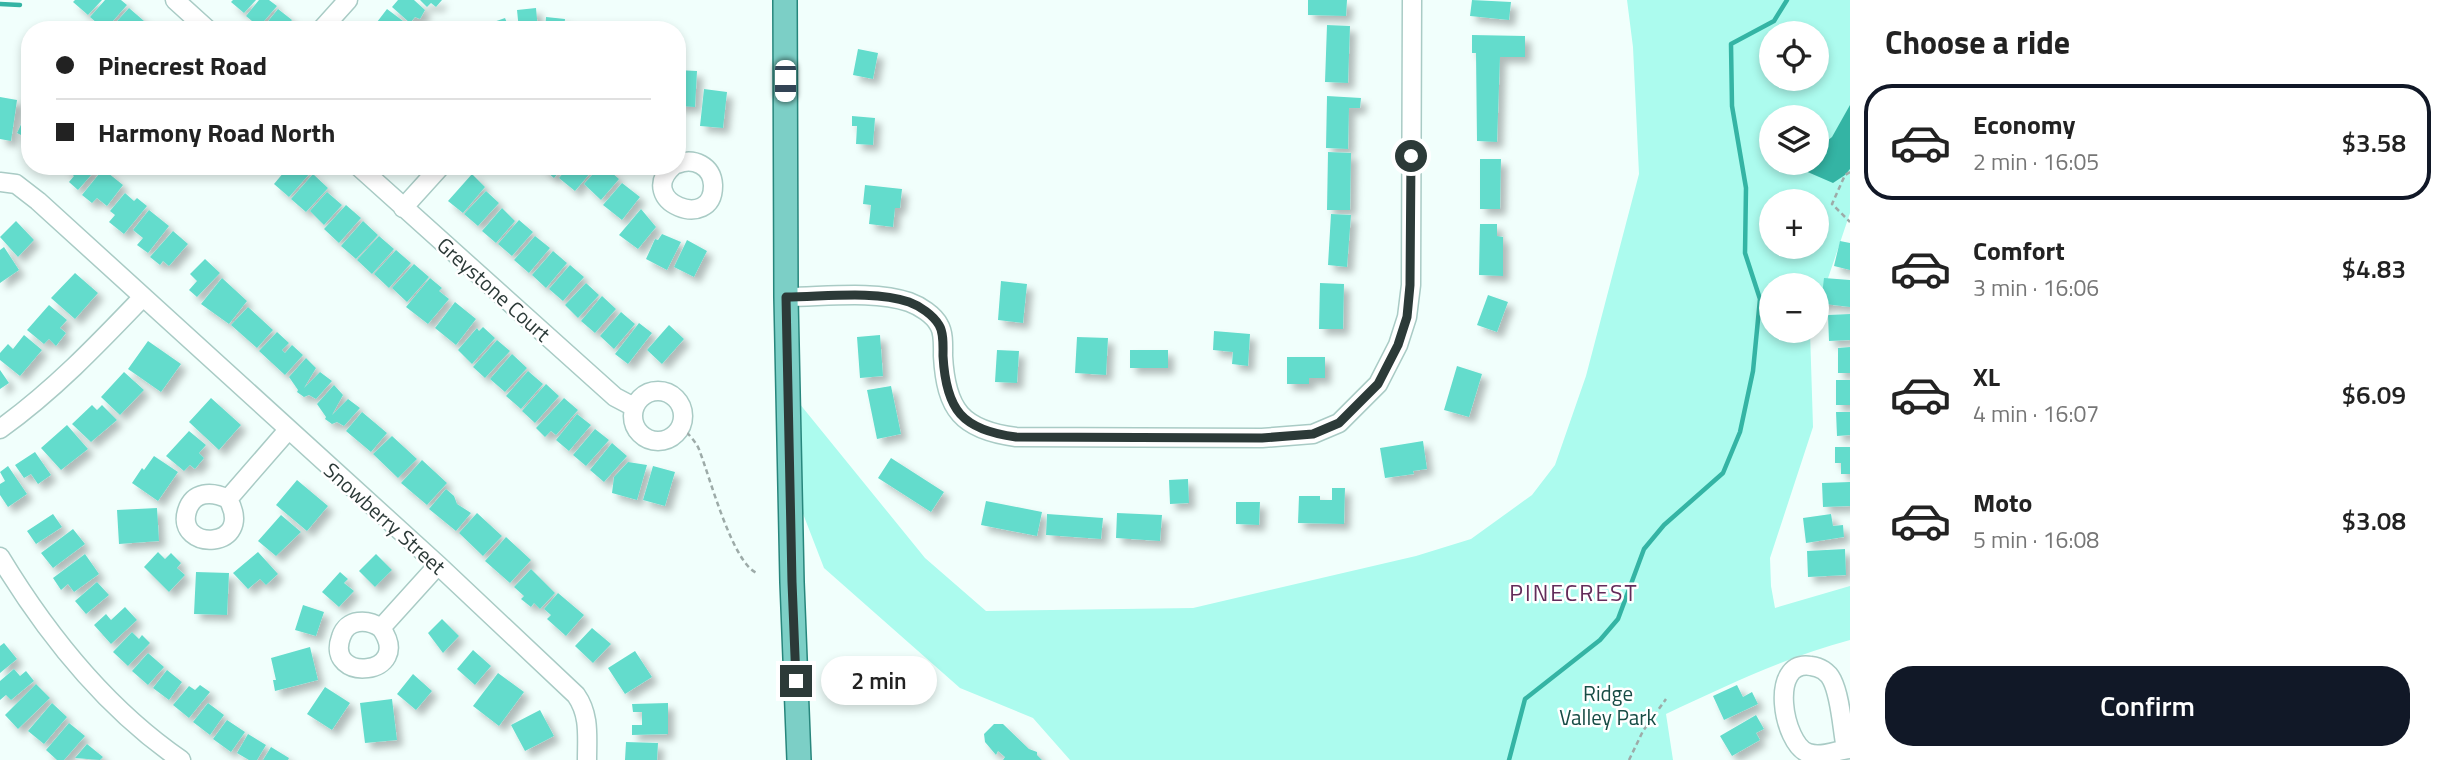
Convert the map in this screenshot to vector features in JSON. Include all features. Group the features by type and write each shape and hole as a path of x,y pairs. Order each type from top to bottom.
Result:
{"main road":[{"path":"785,0 786,297 799,760"}],"street":[{"path":"175,0 198,21"},
{"path":"329,21 348,0"},
{"path":"786,297 891,298 912,303 928,313 940,326 945,380 955,408 960,416 975,428 995,434 1016,437 1262,438 1313,434 1339,423 1378,384 1398,345 1407,317 1410,285 1412,0"},
{"name":"Greystone Court","path":"367,175 615,397 634,407"},
{"path":"402,208 433,175"},
{"name":"Snowberry Street","path":"0,182 16,184 38,201 438,565 576,695 587,717 587,760"},
{"path":"0,429 31,406 81,361 142,298"},
{"path":"649,393 670,395 676,399 682,412 681,426 666,440 652,441 639,433 633,421 634,407 649,393"},
{"path":"228,499 288,429"},
{"path":"0,557 55,637 90,678 139,725 181,760"},
{"path":"382,628 438,565"},
{"path":"1812,666 1829,674 1834,684 1848,749 1816,755 1804,752 1796,744 1783,691 1786,679 1795,669 1812,666"}],"path":[{"path":"1850,172 1845,176 1832,204 1850,222"},
{"path":"681,426 700,450 733,543 751,571 757,573"},
{"path":"1629,760 1643,731 1666,699"}],"green space":[{"name":"Ridge Valley Park","path":"1627,0 1850,0 1850,213 1829,275 1829,273 1759,273 1759,343 1810,343 1813,427 1770,558 1775,608 1850,586 1850,640 1779,664 1666,714 1673,760 1070,760 1033,718 960,688 824,568 783,462 799,403 925,558 986,611 1193,608 1416,556 1471,539 1532,495 1555,465 1586,376 1639,174 1633,47"}],"shaded area":[{"path":"1850,105 1850,169 1833,183 1815,175 1829,175 1829,139"}],"building":[{"path":"102,0 88,15 73,2"},
{"path":"105,0 121,0 127,5 113,21 95,21 90,17"},
{"path":"256,0 244,13 231,2"},
{"path":"259,0 269,0 277,6 264,21 252,21 246,16"},
{"path":"398,0 414,0 425,10 420,19 415,17 408,21 392,7"},
{"path":"420,0 442,0 436,7 431,3 427,7"},
{"path":"1308,0 1347,0 1346,16 1308,15"},
{"path":"1472,0 1511,2 1509,20 1470,16"},
{"path":"129,8 144,21 117,21"},
{"path":"536,8 537,21 518,21 517,10"},
{"path":"278,9 292,20 291,21 268,21"},
{"path":"387,9 403,21 378,21"},
{"path":"546,17 565,19 565,21 546,21"},
{"path":"1327,25 1350,26 1348,83 1325,82"},
{"path":"1472,35 1525,36 1525,57 1500,57 1497,142 1477,141 1476,53 1472,53"},
{"path":"858,49 878,53 873,79 853,75"},
{"path":"686,70 697,71 695,107 686,106"},
{"path":"704,89 727,92 723,128 700,126"},
{"path":"1327,96 1361,98 1360,108 1349,108 1348,149 1326,148"},
{"path":"0,97 17,100 11,141 0,139"},
{"path":"852,116 875,118 873,145 856,144 857,126 852,126"},
{"path":"1328,152 1351,153 1350,210 1327,210"},
{"path":"1480,159 1501,159 1500,209 1480,209"},
{"path":"91,175 78,190 69,182 74,176"},
{"path":"98,175 110,175 123,185 107,206 97,198 92,203 82,195"},
{"path":"282,175 308,175 289,197 274,184"},
{"path":"312,175 328,188 306,212 291,199"},
{"path":"471,175 485,187 463,213 448,201"},
{"path":"562,175 588,175 575,191 559,178"},
{"path":"592,175 614,175 619,179 601,200 584,184"},
{"path":"622,183 640,197 622,220 603,205"},
{"path":"865,185 902,189 900,208 895,208 893,227 869,224 871,205 863,204"},
{"path":"486,191 499,203 478,226 464,214"},
{"path":"327,192 342,205 324,225 310,211"},
{"path":"125,193 134,201 137,198 147,206 124,234 109,222 115,215 110,211"},
{"path":"346,205 361,218 339,243 324,229"},
{"path":"502,208 515,221 496,243 482,231"},
{"path":"641,209 656,227 638,249 619,235"},
{"path":"149,210 169,226 148,253 137,245 143,238 133,230"},
{"path":"1331,214 1351,215 1347,267 1328,265"},
{"path":"519,220 533,232 512,256 498,244"},
{"path":"16,221 34,240 18,257 0,237"},
{"path":"363,221 378,235 356,259 341,246"},
{"path":"1480,224 1497,224 1497,236 1503,237 1503,276 1479,275"},
{"path":"173,231 188,244 169,266 163,261 160,265 150,257"},
{"path":"662,234 681,242 667,270 646,259 655,239 658,240"},
{"path":"379,236 394,249 372,274 357,260"},
{"path":"535,236 550,248 529,273 514,260"},
{"path":"687,240 707,251 694,277 674,267"},
{"path":"1840,241 1850,243 1850,270 1834,266"},
{"path":"4,247 19,270 0,283 0,250"},
{"path":"396,250 411,263 389,288 374,274"},
{"path":"553,251 567,263 546,288 532,275"},
{"path":"205,259 220,273 197,297 189,290 197,281 190,274"},
{"path":"414,264 429,277 407,302 392,288"},
{"path":"570,265 584,277 563,301 549,289"},
{"path":"75,273 98,293 75,319 51,298"},
{"path":"222,278 247,301 229,324 201,304"},
{"path":"430,278 442,288 439,291 449,299 428,324 406,307"},
{"path":"1829,278 1850,280 1850,307 1829,305"},
{"path":"1001,281 1027,284 1023,323 998,320"},
{"path":"586,283 599,295 578,318 565,305"},
{"path":"1320,283 1344,284 1343,329 1319,329"},
{"path":"1488,295 1508,302 1497,332 1477,325"},
{"path":"602,296 616,309 595,333 581,321"},
{"path":"455,302 476,319 456,345 435,328"},
{"path":"49,305 67,320 60,328 66,333 56,346 49,339 44,344 27,330"},
{"path":"248,307 273,330 257,348 231,325"},
{"path":"621,312 635,324 614,349 600,336"},
{"path":"1850,314 1850,340 1829,341 1829,315"},
{"path":"639,323 652,333 628,364 615,354"},
{"path":"669,325 684,339 662,364 647,350"},
{"path":"483,327 495,338 472,364 458,350 477,328 479,331"},
{"path":"1214,331 1250,334 1248,366 1232,364 1233,352 1213,350"},
{"path":"277,332 289,343 282,350 285,353 292,345 303,355 285,375 259,351"},
{"path":"24,335 42,350 20,376 0,360 0,353 8,344 13,349"},
{"path":"880,335 883,376 860,378 857,337"},
{"path":"1077,337 1108,338 1106,375 1075,373"},
{"path":"497,340 510,351 485,378 473,367"},
{"path":"148,341 181,364 161,392 128,369"},
{"path":"1850,347 1850,373 1838,373 1838,348"},
{"path":"997,350 1019,351 1017,383 995,382"},
{"path":"1130,350 1168,350 1168,368 1130,368"},
{"path":"512,354 527,368 505,392 490,379"},
{"path":"1287,357 1325,357 1325,378 1309,378 1309,384 1287,384"},
{"path":"306,358 316,368 304,388 320,372 332,381 316,399 309,395 304,397 297,392 289,377"},
{"path":"1457,366 1482,374 1469,417 1444,410"},
{"path":"0,370 9,383 0,389"},
{"path":"528,371 543,384 521,409 506,396"},
{"path":"124,372 144,390 120,415 101,397"},
{"path":"1836,380 1850,380 1850,405 1836,405"},
{"path":"546,384 559,396 535,423 522,411"},
{"path":"334,385 343,395 332,415 348,399 360,408 344,426 337,422 332,424 325,419 317,404"},
{"path":"891,386 901,434 877,439 867,390"},
{"path":"211,398 241,425 219,450 189,422"},
{"path":"564,398 578,410 556,435 551,431 545,437 536,428"},
{"path":"92,405 97,410 102,405 117,420 91,442 72,424"},
{"path":"362,412 387,433 371,452 346,431"},
{"path":"1836,412 1850,412 1850,435 1837,436"},
{"path":"577,414 591,425 569,451 556,440"},
{"path":"67,425 88,449 61,470 41,448"},
{"path":"595,429 609,440 586,466 573,455"},
{"path":"189,431 206,445 199,453 204,458 195,469 190,465 184,471 166,456"},
{"path":"392,436 417,459 398,478 373,454"},
{"path":"1423,441 1427,469 1413,471 1414,474 1385,478 1380,448"},
{"path":"612,443 627,456 604,482 590,470"},
{"path":"1835,447 1850,447 1850,474 1841,474 1841,463 1835,463"},
{"path":"35,452 51,475 38,484 31,474 24,478 15,465"},
{"path":"154,456 178,472 158,501 132,483"},
{"path":"891,458 944,492 931,512 878,478"},
{"path":"422,460 447,483 427,505 401,483"},
{"path":"628,462 647,465 637,500 612,493 614,477"},
{"path":"8,466 27,494 8,507 0,495 0,484 5,481 0,472"},
{"path":"653,466 675,472 665,506 643,500"},
{"path":"1188,479 1189,503 1170,504 1169,480"},
{"path":"297,480 328,506 307,531 276,505"},
{"path":"1850,482 1850,506 1823,507 1822,483"},
{"path":"1332,488 1345,488 1344,524 1298,523 1299,496 1320,496 1320,500 1332,500"},
{"path":"446,489 454,496 457,504 471,513 456,531 429,509"},
{"path":"986,501 1042,512 1037,536 981,525"},
{"path":"1236,502 1260,502 1259,525 1236,524"},
{"path":"157,508 159,541 119,544 117,510"},
{"path":"477,513 502,536 483,556 459,533"},
{"path":"1117,513 1162,515 1160,541 1116,538"},
{"path":"53,514 62,527 36,544 27,531"},
{"path":"1047,514 1103,518 1101,539 1046,535"},
{"path":"1831,514 1833,526 1843,525 1844,537 1806,543 1803,518"},
{"path":"281,515 301,532 276,556 258,541"},
{"path":"73,529 85,544 53,568 41,553"},
{"path":"506,537 531,560 510,583 485,561"},
{"path":"1845,549 1846,575 1808,577 1807,551"},
{"path":"158,552 165,559 171,553 181,563 177,568 185,575 169,592 144,567"},
{"path":"258,552 278,574 266,585 260,579 248,589 233,573"},
{"path":"85,554 99,574 74,592 68,584 61,590 53,578"},
{"path":"376,554 392,570 375,587 359,571"},
{"path":"531,569 555,593 540,609 534,603 531,607 521,599 524,596 514,587"},
{"path":"196,572 229,573 227,615 194,614"},
{"path":"340,572 348,579 344,583 354,591 339,607 322,592"},
{"path":"97,582 109,595 86,614 75,601"},
{"path":"558,593 584,615 566,636 547,619 551,615 544,609"},
{"path":"303,605 324,612 316,636 295,630"},
{"path":"125,607 137,620 111,644 94,625 106,614 111,620"},
{"path":"442,619 459,636 443,653 428,633"},
{"path":"592,628 611,644 593,663 575,646"},
{"path":"132,632 139,639 142,635 150,643 128,666 113,652"},
{"path":"4,643 17,659 0,673 0,646"},
{"path":"310,647 318,680 275,691 273,680 276,680 271,658"},
{"path":"473,650 491,666 475,685 457,669"},
{"path":"635,651 652,677 625,694 608,668"},
{"path":"148,653 164,667 148,685 132,671"},
{"path":"14,669 20,676 26,671 34,681 11,700 6,695 0,700 0,681"},
{"path":"167,670 182,682 169,700 153,688"},
{"path":"498,673 524,692 499,726 473,706"},
{"path":"413,674 432,691 416,710 397,694"},
{"path":"36,684 50,698 18,729 5,715"},
{"path":"200,685 210,692 189,718 173,705 189,686 195,690"},
{"path":"1737,685 1743,697 1752,692 1758,704 1724,720 1713,696"},
{"path":"325,687 350,703 332,730 307,714"},
{"path":"392,699 397,740 365,743 360,703"},
{"path":"52,703 67,717 44,744 28,731"},
{"path":"208,703 224,715 210,735 193,722"},
{"path":"668,703 668,734 632,735 632,725 642,725 642,712 633,712 632,704"},
{"path":"540,710 554,736 525,751 511,725"},
{"path":"1756,715 1764,729 1756,733 1760,740 1732,756 1720,736"},
{"path":"227,720 245,732 231,752 213,739"},
{"path":"69,723 85,736 64,760 57,760 46,750"},
{"path":"994,724 1003,724 1029,749 1037,752 1042,760 1003,760 1005,757 998,751 996,755 985,742 984,734"},
{"path":"248,734 266,745 257,760 249,760 237,753"},
{"path":"626,742 658,743 657,760 625,760"},
{"path":"87,744 103,757 100,760 75,758"},
{"path":"271,747 289,758 288,760 263,760"}],"waterway":[{"path":"1509,760 1525,699 1600,640 1618,619 1644,549 1664,525 1723,473 1740,432 1753,371 1760,299 1745,253 1746,188 1732,106 1731,44 1774,21 1787,0"},
{"path":"0,4 20,5"}],"district":[{"name":"PINECREST","path":"1574,592"}],"route":[{"path":"796,681 786,297 891,298 912,303 928,313 940,326 945,380 951,400 960,416 975,428 995,434 1016,437 1262,438 1313,434 1339,423 1360,404 1378,384 1398,345 1407,317 1410,285 1411,156"}]}
